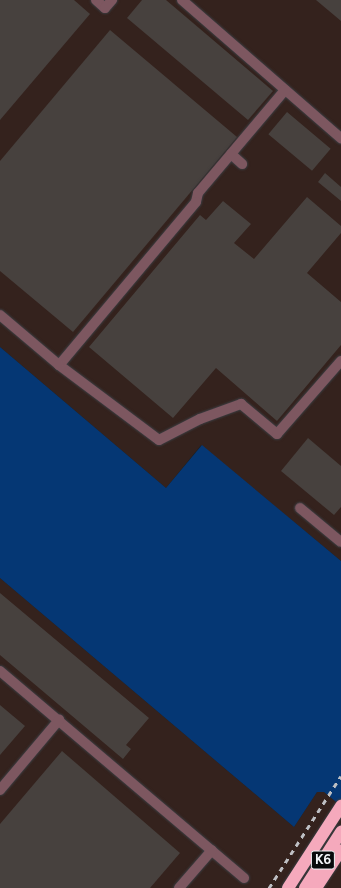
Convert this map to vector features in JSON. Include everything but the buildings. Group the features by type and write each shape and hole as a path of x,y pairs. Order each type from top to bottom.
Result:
{"highway":[{"path":"288,888 341,806"},
{"name":"K6","path":"305,888 341,832"},
{"name":"K6","path":"316,888 341,850"},
{"path":"323,888 338,864"}],"lane":[{"path":"96,0 105,8 112,0"},
{"path":"182,0 341,138"},
{"path":"59,365 196,202 198,193 285,90"},
{"path":"231,154 242,164"},
{"path":"0,315 59,365 159,440 200,419 241,404 277,434 341,361"},
{"path":"300,508 341,542"},
{"path":"0,670 244,878"},
{"path":"0,790 59,720"},
{"path":"179,888 212,850"}],"shaded area":[{"path":"0,0 341,0 341,561 201,445 166,488 0,347"},
{"path":"0,578 294,827 317,792 324,792 341,806 341,888 0,888"}],"water":[{"path":"0,347 166,488 202,445 341,561 341,806 324,792 317,792 294,827 0,578"}],"railway":[{"path":"269,888 341,776"}]}
